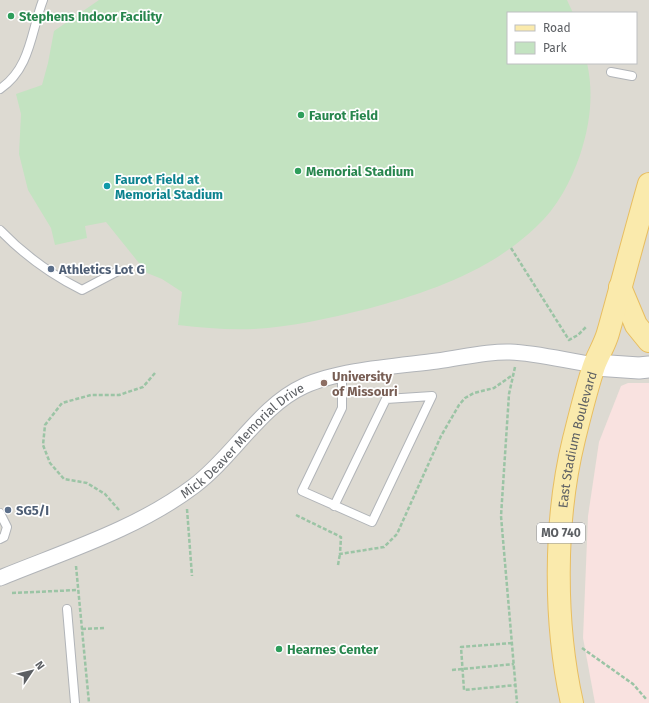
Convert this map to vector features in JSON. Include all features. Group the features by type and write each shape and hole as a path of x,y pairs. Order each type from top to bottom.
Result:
{"main road":[{"name":"East Stadium Boulevard","path":"572,703 563,647 560,601 561,539 569,460 595,365 608,335 649,184"},
{"path":"620,287 636,325 649,341"}],"street":[{"name":"Mick Deaver Memorial Drive","path":"0,578 138,522 195,486 239,443 275,404 291,392 313,382 342,375 490,353 508,352 595,365"},
{"path":"595,365 639,368 649,367"}],"lane":[{"path":"0,89 6,85 21,66 32,43 43,0"},
{"path":"611,72 632,76"},
{"path":"0,230 20,250 38,264 56,277 82,290 118,271"},
{"path":"334,506 386,399 432,396 372,522 334,506 302,491 342,408 342,375"},
{"path":"0,512 6,526 4,537 0,539"},
{"path":"67,609 75,703"}],"path":[{"path":"511,248 569,340 578,335 586,326"},
{"path":"514,367 514,374 509,394 501,516 517,703"},
{"path":"119,510 105,494 87,482 64,479 50,463 44,445 45,425 62,403 91,395 119,395 143,387 155,373"},
{"path":"340,554 384,547 397,534 441,436 459,405 465,398 474,393 494,388 514,374"},
{"path":"187,509 192,576"},
{"path":"296,515 341,537 338,565"},
{"path":"76,566 88,703"},
{"path":"12,593 78,590"},
{"path":"82,629 105,628"},
{"path":"512,643 461,647 464,690 516,685"},
{"path":"582,648 633,684 647,700"},
{"path":"452,670 514,664"}],"shaded area":[{"name":"University of Missouri","path":"0,0 649,0 649,703 0,703"},
{"path":"628,383 649,383 649,703 595,703 583,638 588,516 599,442 621,386"}],"green space":[{"name":"Memorial Stadium","path":"99,0 567,0 573,12 507,12 507,64 587,64 590,86 590,109 580,155 572,175 557,203 544,220 518,243 478,268 413,295 339,316 268,328 244,329 178,325 182,292 162,279 147,273 106,222 85,226 87,238 55,245 51,228 28,190 19,154 21,114 16,94 42,85 54,31"}],"place":[{"name":"Stephens Indoor Facility","path":"11,16"},
{"name":"Faurot Field","path":"301,115"},
{"name":"Memorial Stadium","path":"298,171"},
{"name":"Faurot Field at Memorial Stadium","path":"107,186"},
{"name":"Athletics Lot G","path":"51,269"},
{"name":"University of Missouri","path":"324,383"},
{"name":"SG5/I","path":"8,510"},
{"name":"Hearnes Center","path":"279,649"}]}
